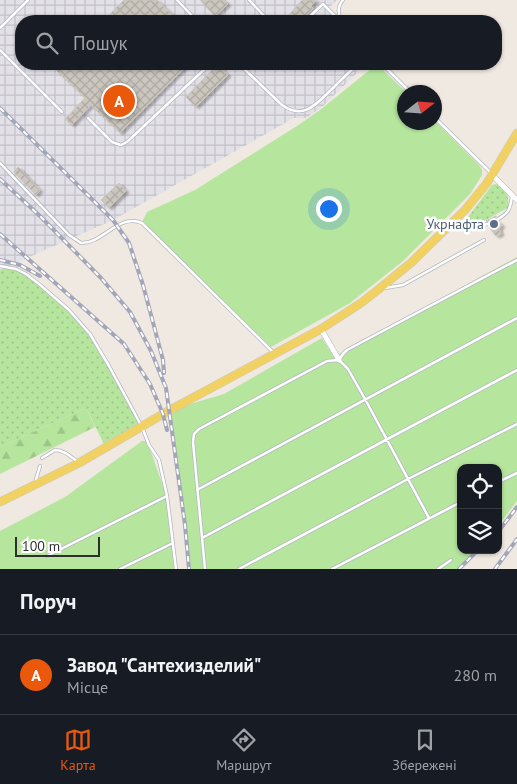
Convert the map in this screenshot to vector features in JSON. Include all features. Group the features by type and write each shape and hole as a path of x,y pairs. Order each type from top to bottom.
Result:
{"main road":[{"path":"0,502 79,463 170,410 321,329 361,303 412,262 475,198 492,175 517,133"}],"street":[{"path":"492,175 515,198"},
{"path":"321,329 339,360"}],"lane":[{"path":"0,28 28,0"},
{"path":"177,0 191,15"},
{"path":"249,0 263,15"},
{"path":"339,15 338,9 343,0"},
{"path":"311,15 323,4 334,15"},
{"path":"0,50 15,65"},
{"path":"20,70 62,112"},
{"path":"88,118 112,142 121,145 127,142 204,70"},
{"path":"245,70 282,105 288,109 300,111 314,107 352,70"},
{"path":"388,70 403,85"},
{"path":"442,125 492,175"},
{"path":"0,163 69,235 81,243 90,242 125,222 134,220 142,223 276,354"},
{"path":"498,219 509,210 515,198"},
{"path":"451,224 476,226 488,224"},
{"path":"380,289 403,285 484,240"},
{"path":"339,360 347,350 517,260"},
{"path":"1,266 16,269 26,274 70,310 90,334 109,366 142,427 149,445 159,460 167,496 176,569"},
{"path":"197,490 517,318"},
{"path":"205,569 193,437 196,431 322,363 333,360 339,360 348,369 429,518"},
{"path":"202,538 517,370"},
{"path":"239,569 408,479 517,424"},
{"path":"42,458 58,449 79,463"},
{"path":"35,485 40,466"},
{"path":"502,480 517,473"},
{"path":"48,556 167,496"},
{"path":"332,569 457,504"},
{"path":"120,569 173,542"},
{"path":"438,569 451,560"}],"shaded area":[{"path":"0,0 337,0 327,10 332,15 15,15 15,70 360,70 323,106 306,118 294,118 113,220 0,270"}],"green space":[{"path":"370,70 383,70 399,85 397,85 397,130 442,130 442,128 480,166 482,175 470,194 403,261 350,303 271,347 142,222 147,212 195,190 297,126"},
{"path":"496,184 503,188 506,193 509,207 481,222 465,222 492,185"},
{"path":"517,257 517,501 502,521 502,464 457,464 457,554 474,554 461,569 189,569 170,410 224,394 322,338 334,357"},
{"path":"7,267 26,274 69,310 90,334 142,427 106,448 86,408 0,447 0,270"},
{"path":"86,408 95,427 0,474 0,447"},
{"path":"142,441 146,441 150,449 164,489 174,569 0,569 0,531 65,497"}],"building":[{"path":"124,0 157,0 173,15 109,15"},
{"path":"200,0 224,0 228,4 214,15"},
{"path":"302,0 317,0 311,6 313,8 307,15 289,15"},
{"path":"56,70 182,70 120,133 91,105 72,125 65,119 85,98"},
{"path":"212,70 223,70 228,75 196,107 186,97"},
{"path":"18,167 40,190 36,195 14,172"},
{"path":"119,183 126,191 109,208 101,200"},
{"path":"496,216 495,220 502,226 499,228 501,234 496,236 489,227 491,222 486,221"}],"railway":[{"path":"0,108 113,220 129,243 143,285 163,360 164,373"},
{"path":"0,179 41,217 101,278 130,312 151,351 166,388 185,525 189,569"},
{"path":"0,234 124,344 150,384 163,414 167,430"},
{"path":"0,260 20,265 40,276"},
{"path":"502,527 517,507"},
{"path":"495,569 517,539"},
{"path":"459,569 474,554"}],"place":[{"name":"Завод \"Сантехизделий\"","path":"119,101"},
{"name":"Укрнафта","path":"494,224"}]}
